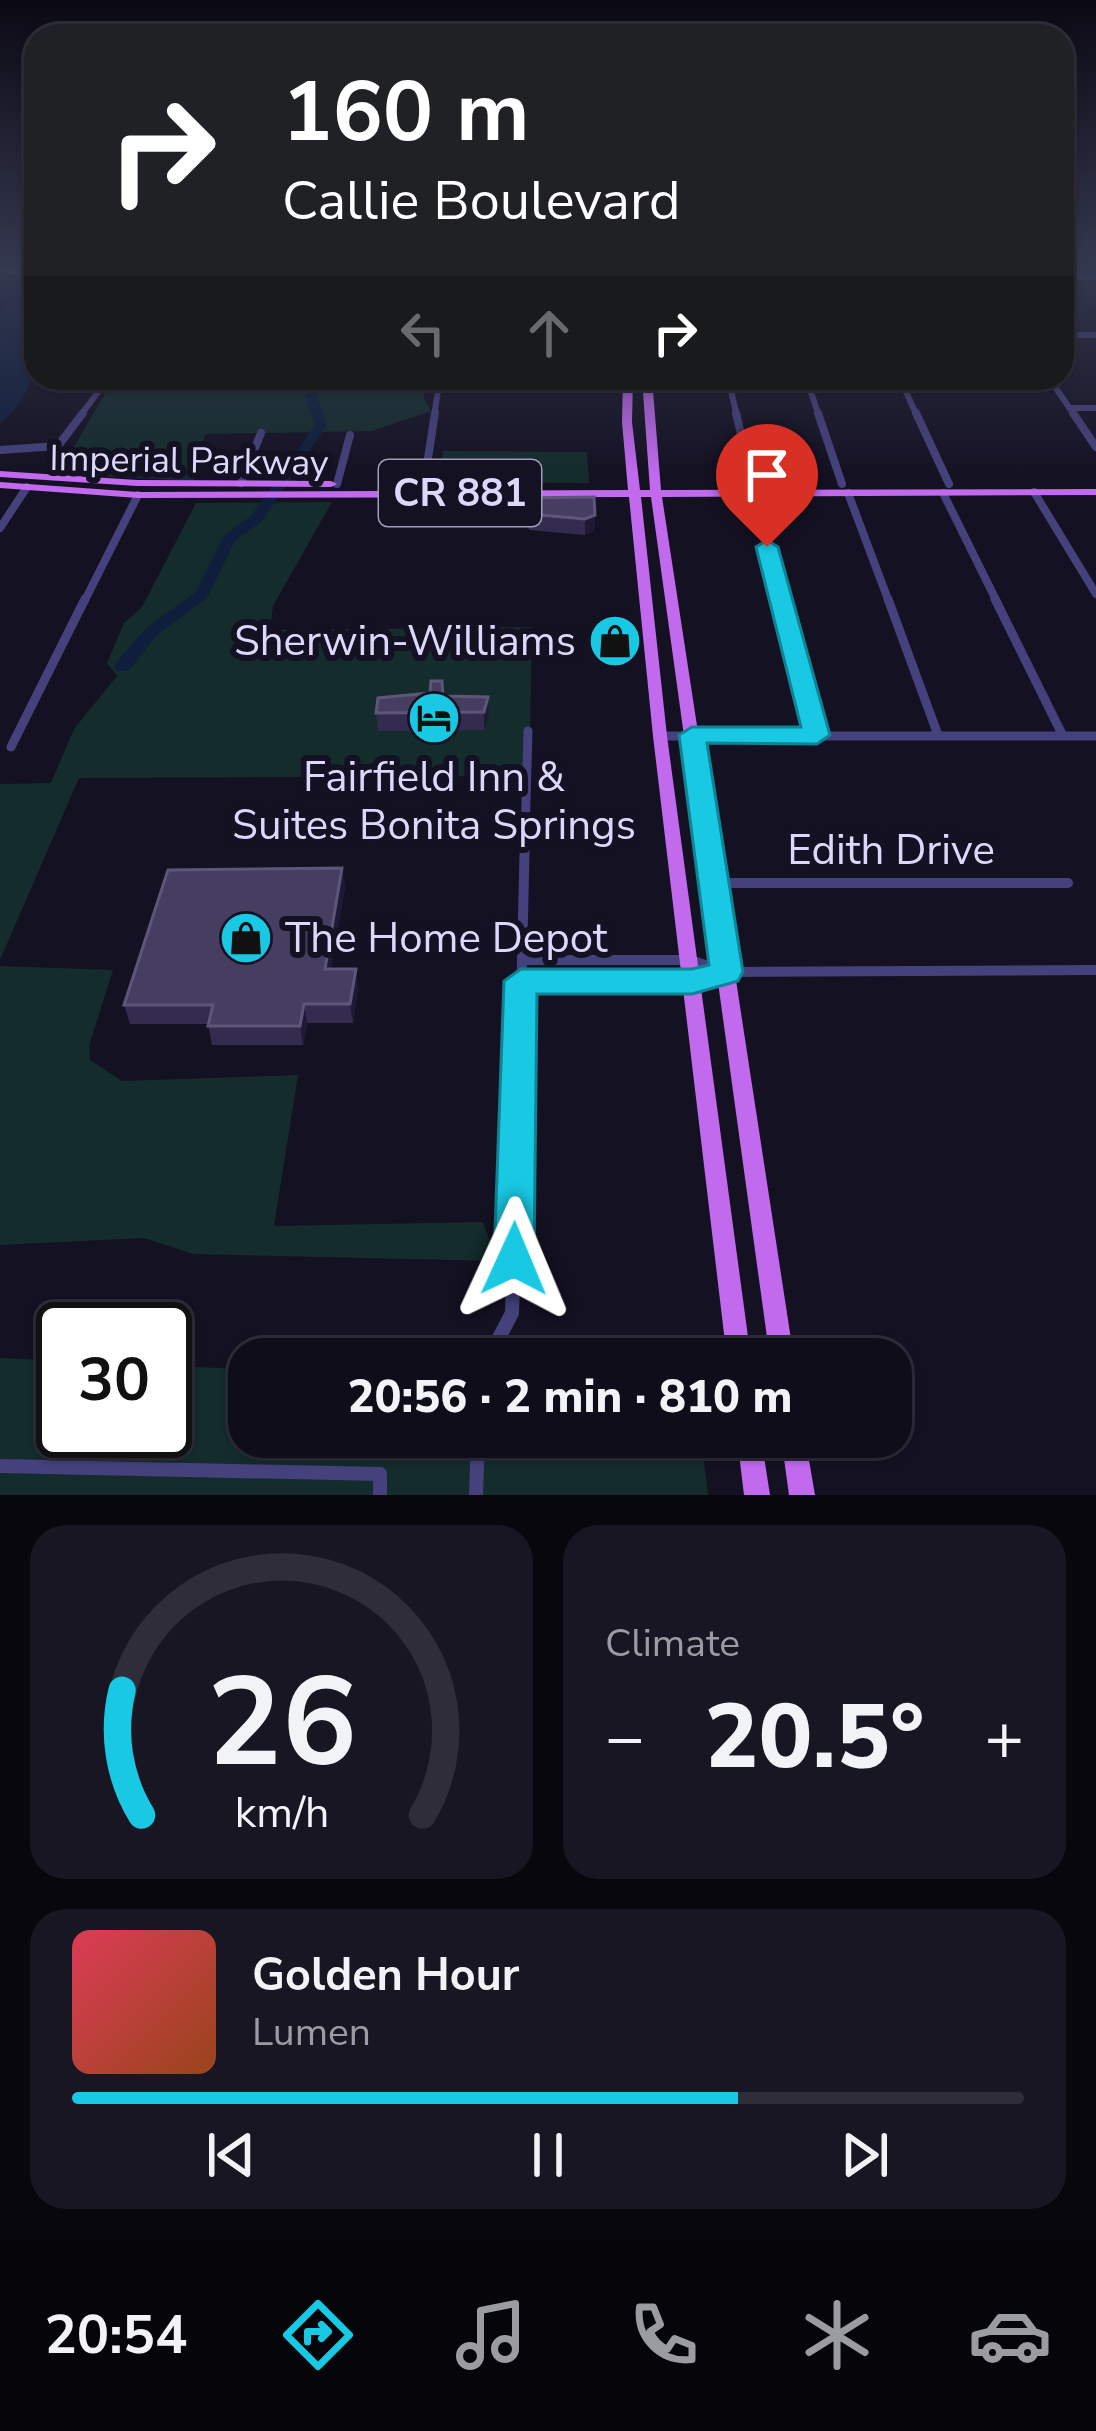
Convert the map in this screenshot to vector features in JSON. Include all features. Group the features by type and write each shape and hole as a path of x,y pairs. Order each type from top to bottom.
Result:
{"main road":[{"path":"627,390 660,736 736,1338"},
{"path":"633,390 641,397 643,420 650,428"},
{"path":"648,390 655,489 779,1338"},
{"name":"Imperial Parkway","path":"0,474 137,484 299,484 390,494 1096,488"},
{"name":"Imperial Parkway","path":"0,485 138,495 286,494 424,484 634,489"},
{"path":"390,494 424,484"},
{"name":"Imperial Parkway","path":"946,488 1034,492 1096,488"},
{"path":"752,1458 757,1495"},
{"path":"797,1458 802,1495"}],"street":[{"path":"0,450 58,446 100,390"},
{"path":"424,484 438,390"},
{"path":"731,390 817,735"},
{"path":"810,390 938,735"},
{"path":"905,390 946,488 1064,736"},
{"path":"1056,390 1096,447"},
{"path":"1069,408 1096,408"},
{"path":"241,483 261,434"},
{"path":"339,489 350,435"},
{"path":"0,528 27,487"},
{"path":"1034,492 1096,595"},
{"path":"11,747 138,495"},
{"path":"499,1338 512,1313 514,1287 528,731"},
{"path":"660,736 1096,736"},
{"name":"Edith Drive","path":"714,883 1068,883"},
{"path":"522,960 690,960 727,972"},
{"path":"521,981 692,982 727,972 1096,970"},
{"path":"476,1495 477,1458"},
{"path":"0,1466 380,1474 380,1495"}],"green space":[{"path":"428,390 423,397 431,411 372,431 206,434 190,476 196,481 58,474 106,392"},
{"path":"443,451 587,452 589,483 437,482"},
{"path":"332,502 273,606 270,630 532,627 529,776 79,778 0,960 0,784 51,783 74,729 117,676 107,663 124,623 142,607 196,503"},
{"path":"0,966 113,970 89,1046 90,1060 122,1081 298,1075 274,1226 483,1222 497,1261 193,1254 144,1238 0,1245"},
{"path":"0,1358 36,1360 36,1458 192,1458 192,1367 228,1368 228,1458 704,1458 708,1495 0,1495"}],"water":[{"path":"0,336 24,336 26,390 0,423"}],"building":[{"path":"594,497 595,515 585,519 529,514 522,498"},
{"path":"431,681 442,681 443,696 488,697 484,712 376,713 378,698 430,693"},
{"name":"The Home Depot","path":"342,868 325,969 356,969 350,1004 304,1004 300,1026 208,1026 213,1005 124,1005 168,870"}],"waterway":[{"path":"122,667 152,631 202,595 229,539 257,518 321,425 312,390"}],"place":[{"name":"Sherwin-Williams","path":"615,641"},
{"name":"Fairfield Inn & Suites Bonita Springs","path":"434,718"},
{"name":"The Home Depot","path":"246,938"}],"route":[{"path":"514,1259 521,981 692,982 727,972 692,735 817,735 767,547"}]}
